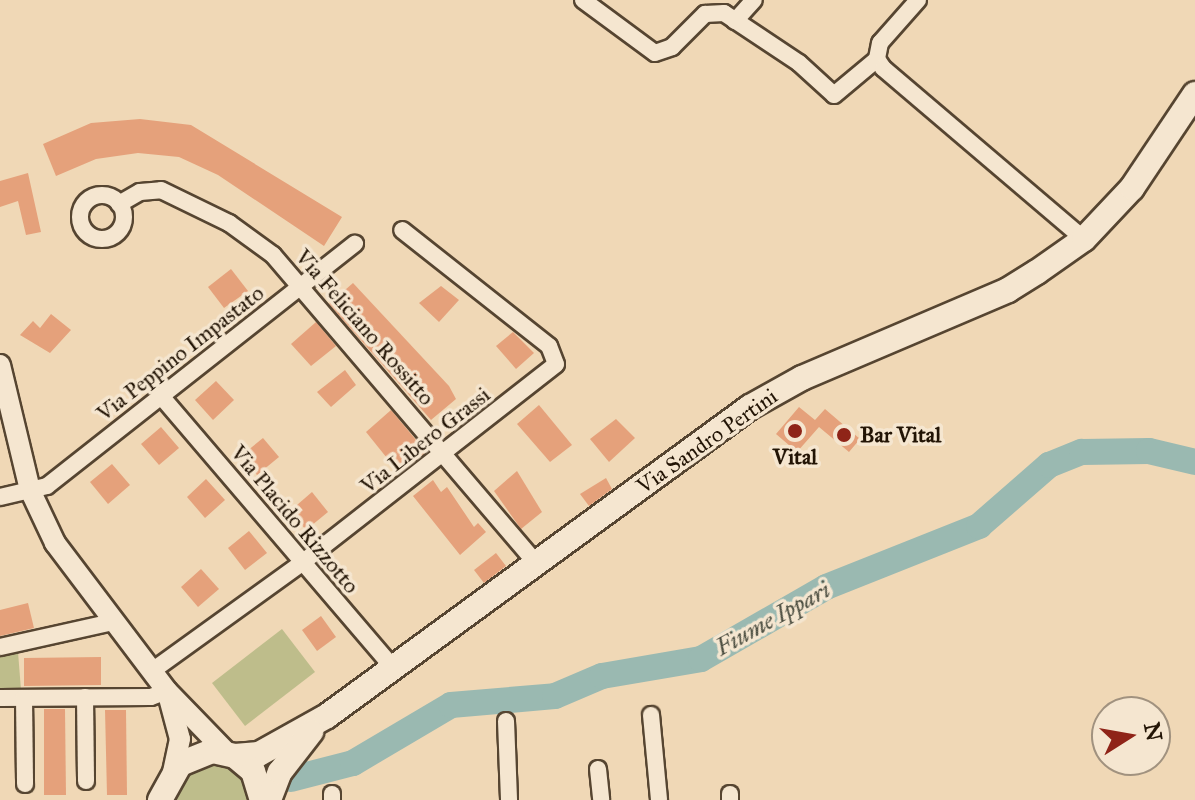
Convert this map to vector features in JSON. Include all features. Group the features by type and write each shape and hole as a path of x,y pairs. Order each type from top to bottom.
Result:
{"main road":[{"name":"Via Sandro Pertini","path":"327,716 395,670 750,407 802,378 1008,290 1084,239 1132,188 1195,94"},
{"path":"160,800 173,771 198,754 259,754 327,716"},
{"path":"269,800 280,772 327,716"},
{"path":"231,755 253,771 262,800"}],"street":[{"path":"583,0 655,53 672,47 705,14 724,13 799,63 834,95 877,59 880,43 918,0"},
{"path":"735,21 754,0"},
{"path":"877,59 1084,239"},
{"name":"Via Feliciano Rossitto","path":"119,204 140,192 161,190 184,197 273,255 447,452 536,563"},
{"name":"Via Libero Grassi","path":"152,671 303,562 556,364 555,353 402,230"},
{"name":"Via Peppino Impastato","path":"0,497 47,486 355,244"},
{"path":"0,365 30,490 55,543 167,691 231,755"},
{"name":"Via Placido Rizzotto","path":"161,396 395,670"},
{"path":"0,647 113,622"},
{"path":"0,698 151,697 167,691"},
{"path":"167,691 180,739 173,771"},
{"path":"85,697 86,781"},
{"path":"24,698 25,784"},
{"path":"651,715 659,800"},
{"path":"506,721 509,800"},
{"path":"598,769 601,800"}],"shaded area":[{"path":"282,629 315,672 245,726 212,683"},
{"path":"18,652 21,690 0,690 0,656"},
{"path":"209,762 241,771 255,800 172,800 183,776"}],"building":[{"path":"140,119 191,125 342,217 324,246 218,175 179,157 138,153 96,159 56,176 43,144 91,123"},
{"path":"28,173 41,232 26,235 18,201 0,207 0,181"},
{"path":"231,269 248,291 224,308 208,287"},
{"path":"353,283 449,386 456,399 431,420 329,304"},
{"path":"441,286 459,300 439,322 419,303"},
{"path":"51,314 71,330 50,353 20,335 33,321 40,328"},
{"path":"316,322 336,346 311,366 291,344"},
{"path":"513,332 534,353 516,369 496,346"},
{"path":"345,370 356,385 331,407 317,392"},
{"path":"216,381 234,400 213,420 195,400"},
{"path":"539,405 572,445 550,462 517,424"},
{"path":"799,407 815,420 825,409 860,439 849,452 819,427 797,452 776,434"},
{"path":"391,410 426,452 399,473 366,432"},
{"path":"616,419 635,438 609,462 590,439"},
{"path":"161,427 179,448 159,465 141,444"},
{"path":"263,438 279,457 257,475 241,456"},
{"path":"112,464 130,485 108,504 90,482"},
{"path":"517,471 542,512 521,529 494,491"},
{"path":"606,478 612,489 589,506 580,494"},
{"path":"206,479 225,500 205,518 187,497"},
{"path":"433,480 441,492 447,487 474,527 478,523 486,532 460,555 413,496"},
{"path":"312,492 328,512 306,530 290,511"},
{"path":"249,531 267,553 245,570 228,548"},
{"path":"496,553 506,566 484,583 474,570"},
{"path":"201,569 219,589 198,607 181,587"},
{"path":"28,603 34,628 0,636 0,610"},
{"path":"321,616 336,637 317,651 302,630"},
{"path":"101,657 101,685 24,686 24,658"},
{"path":"44,709 65,709 66,795 44,795"},
{"path":"105,710 126,710 127,795 107,795"}],"waterway":[{"name":"Fiume Ippari","path":"291,779 353,763 451,705 555,696 602,676 701,659 826,587 979,526 1049,465 1082,452 1149,451 1195,462"}],"place":[{"name":"Vital","path":"795,431"},
{"name":"Bar Vital","path":"844,435"}]}
